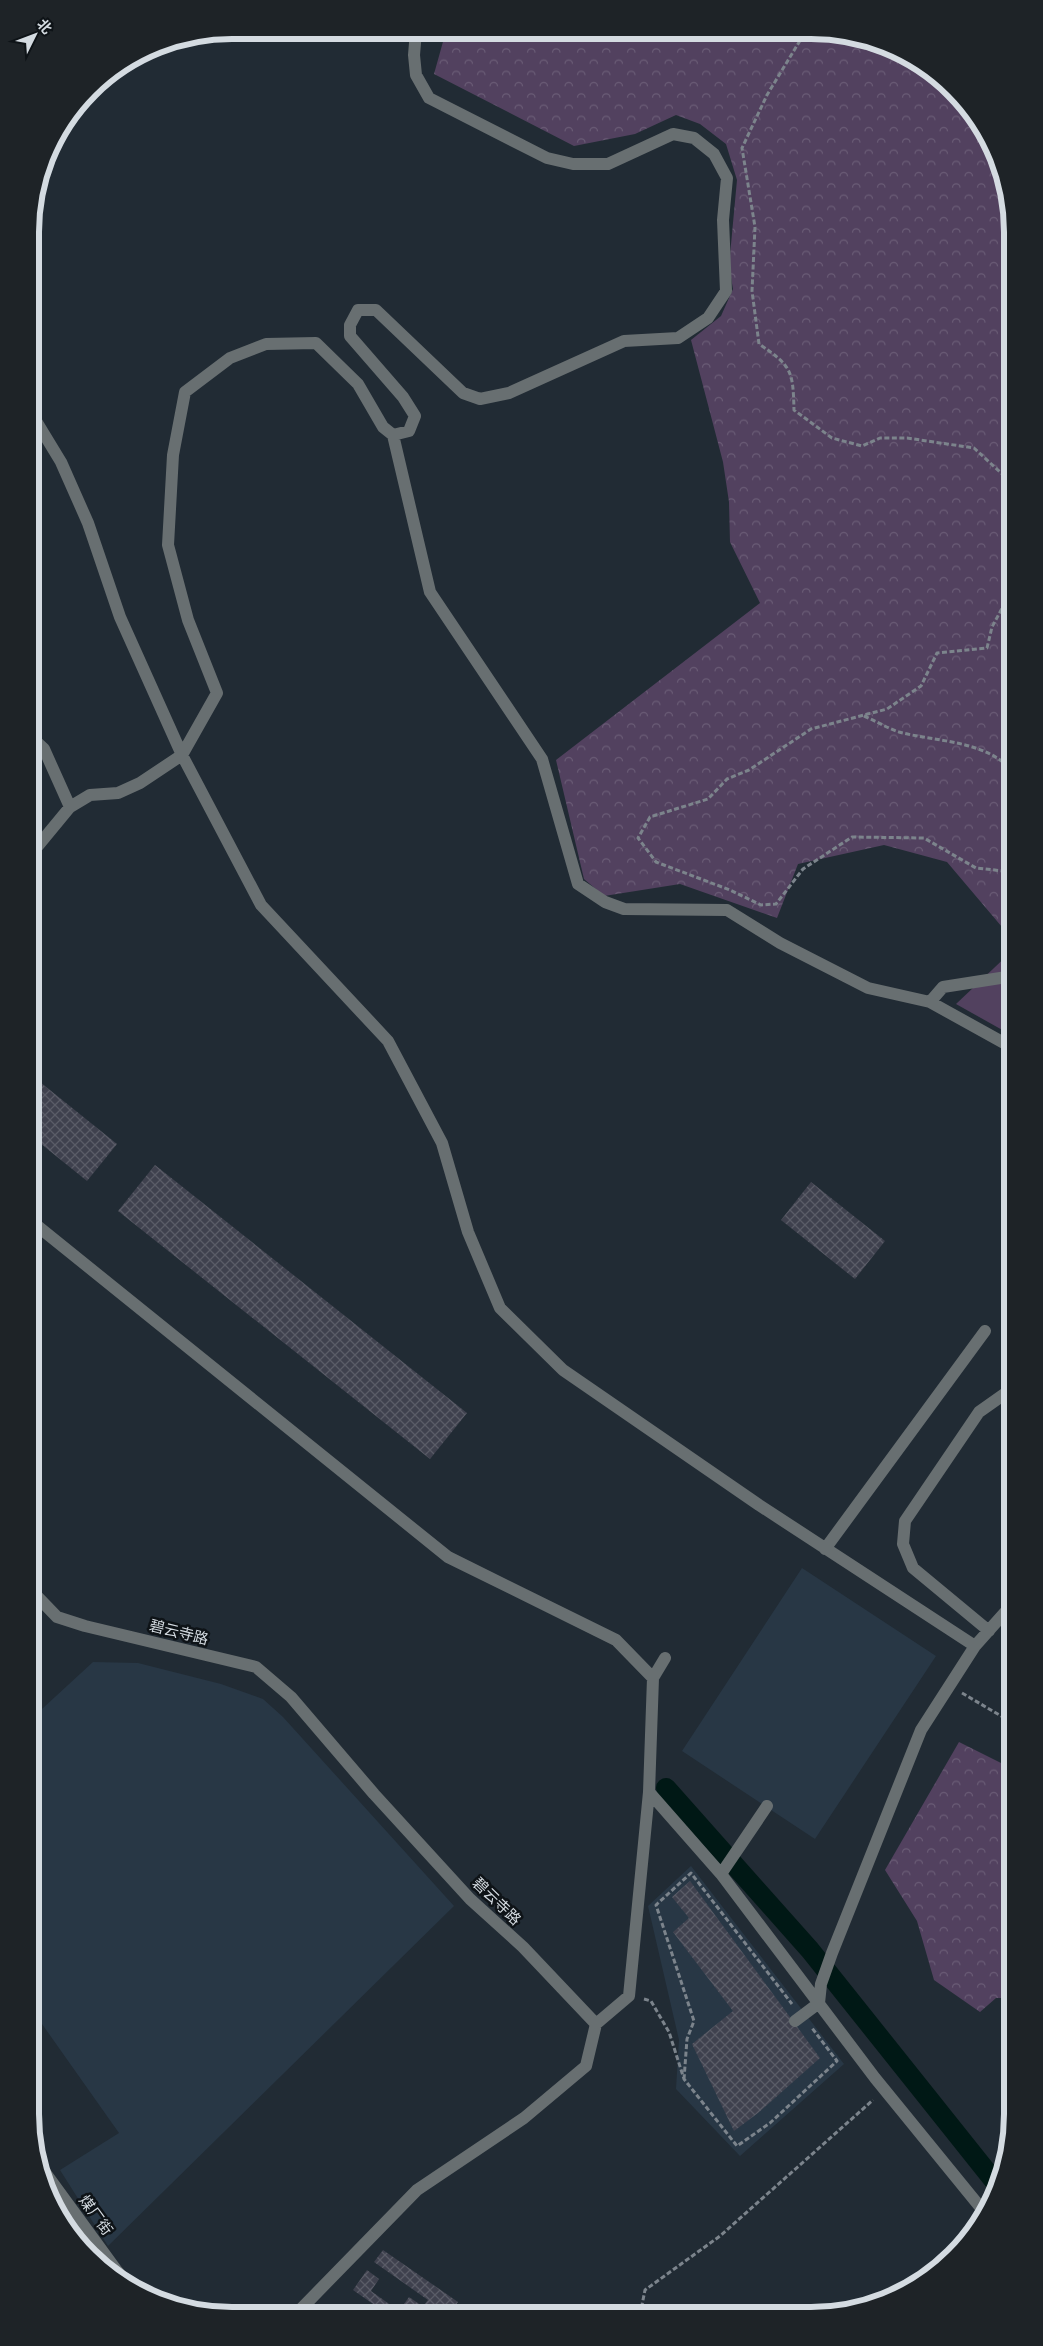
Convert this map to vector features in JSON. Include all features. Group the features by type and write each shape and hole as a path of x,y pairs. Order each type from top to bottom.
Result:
{"street":[{"path":"393,435 410,431 415,416 403,397 350,336 350,325 358,310 376,310 463,393 480,399 509,393 624,341 678,338 708,318 726,291 723,220 727,178 714,154 694,138 673,134 608,164 573,164 547,158 429,98 416,76 414,55 415,39"},
{"path":"39,845 70,807 90,794 118,793 182,755 217,693 188,620 168,544 173,455 185,392 230,358 266,344 316,343 358,384 383,427 393,435 430,592 542,759 578,884 605,902 624,908 727,910 780,943 868,988 930,1002 1004,1043"},
{"path":"39,426 61,462 80,506 120,617 182,755 260,905 388,1041 442,1143 468,1232 500,1308 563,1370 825,1549 975,1646"},
{"path":"39,744 44,749 70,807"},
{"path":"930,1002 943,988 1004,978"},
{"path":"39,1227 448,1557 616,1640 652,1678"},
{"path":"825,1549 985,1331"},
{"path":"989,1631 913,1568 903,1544 905,1521 979,1412 1004,1394"},
{"name":"碧云寺路","path":"39,1598 57,1617 256,1667 291,1697 374,1794 470,1899 523,1948 596,2024"},
{"path":"798,2018 819,2003 821,1984 832,1953 921,1730 975,1646 1004,1614"},
{"path":"303,2307 417,2190 524,2118 586,2066 596,2024 629,1996 649,1792 652,1678 665,1658"},
{"path":"649,1792 721,1874 885,2090 980,2207"},
{"path":"721,1874 767,1806"},
{"name":"煤厂街","path":"50,2180 112,2265"}],"path":[{"path":"801,39 767,95 742,148 755,227 752,291 759,344 782,359 793,381 794,410 832,438 862,446 880,438 907,438 974,448 1004,476"},
{"path":"844,41 891,56"},
{"path":"1004,605 992,628 987,648 937,653 921,686 887,709 811,729 749,770 727,779 708,798 650,817 638,838 656,862 730,890 762,905 776,904 803,870 852,837 924,838 976,868 1004,871"},
{"path":"864,716 898,732 970,746 1004,760"},
{"path":"950,1686 1004,1718"},
{"path":"629,1996 651,2001 669,2032 684,2079 738,2146 770,2123 838,2061 798,2018 691,1873 656,1905 694,2021 687,2039 684,2079"},
{"path":"642,2307 645,2290 720,2236 885,2090"}],"shaded area":[{"path":"802,1568 936,1656 815,1839 682,1751"},
{"path":"93,1662 138,1663 221,1684 263,1699 283,1717 454,1906 108,2246 60,2170 119,2133 39,2020 39,1712"},
{"path":"691,1866 844,2064 740,2156 676,2089 679,2040 648,1906"}],"green space":[{"path":"444,39 836,40 861,45 885,53 918,71 948,95 972,125 990,158 1001,194 1004,219 1004,929 947,862 884,845 798,864 777,918 680,884 604,896 584,879 556,760 760,603 730,542 729,502 723,462 691,340 721,316 733,289 729,266 737,180 726,144 700,124 676,115 635,134 574,146 434,74"},
{"path":"1004,959 1004,1031 956,1004"},
{"path":"959,1742 1001,1763 1004,1761 1004,1998 996,1998 980,2012 934,1980 917,1921 885,1870"}],"building":[{"path":"39,1081 117,1144 87,1181 39,1142"},
{"path":"155,1165 467,1413 430,1459 118,1211"},
{"path":"811,1182 885,1241 855,1279 781,1220"},
{"path":"690,1881 820,2058 758,2113 734,2131 692,2044 733,2011 673,1932 689,1918 672,1897"},
{"path":"383,2250 458,2302 455,2307 427,2307 424,2305 428,2300 374,2262"},
{"path":"367,2270 379,2279 371,2291 393,2307 377,2307 353,2290"},
{"path":"409,2297 424,2307 402,2307"}],"waterway":[{"path":"666,1788 810,1950 993,2179"}]}
